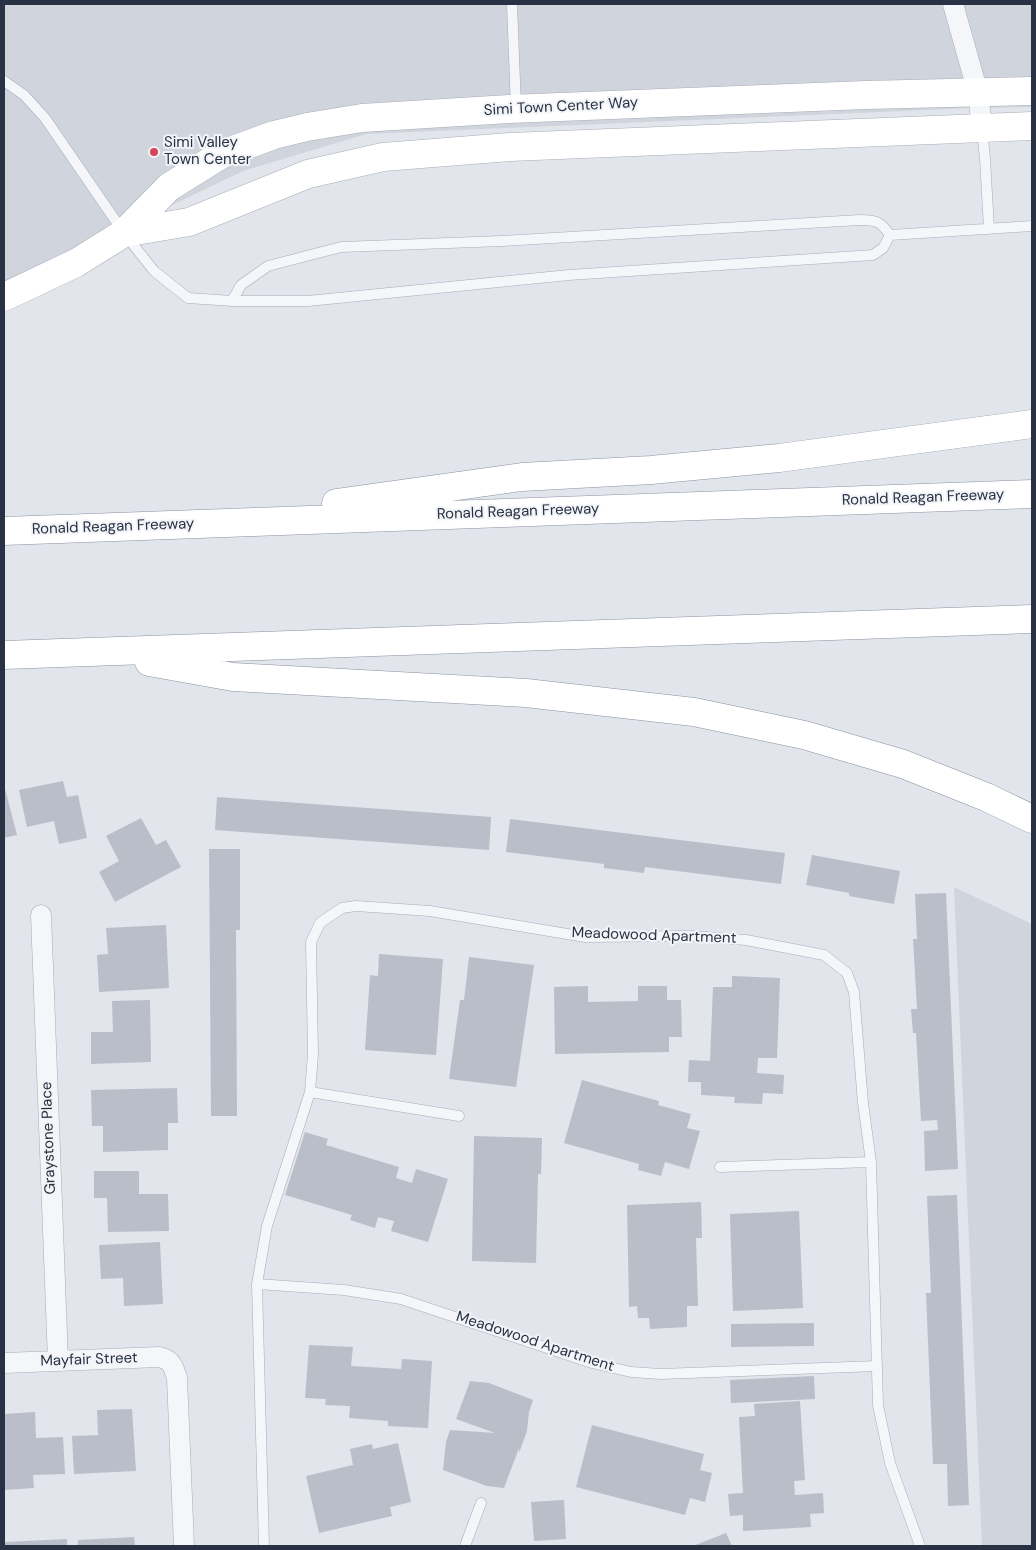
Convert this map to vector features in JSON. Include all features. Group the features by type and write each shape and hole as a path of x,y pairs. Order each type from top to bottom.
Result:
{"main road":[{"name":"Simi Town Center Way","path":"4,296 76,264 124,233 169,187 222,154 274,135 307,127 362,118 516,109 866,95 1032,92"},
{"path":"516,109 520,147"},
{"name":"Simi Town Center Way","path":"124,233 189,222 308,174 373,159 520,147 1032,126"},
{"path":"187,524 522,477 651,470 779,458 1032,424"},
{"name":"Ronald Reagan Freeway","path":"4,530 1032,494"},
{"path":"4,656 1032,619"},
{"path":"94,652 233,676 526,693 694,712 804,735 903,764 986,797 1032,819"}],"street":[{"path":"953,4 978,94 982,128"},
{"name":"Graystone Place","path":"41,915 58,1361"},
{"name":"Mayfair Street","path":"4,1363 159,1357 167,1359 173,1364 177,1378 184,1546"}],"lane":[{"path":"512,4 516,109"},
{"path":"4,81 24,95 45,118 124,233 154,271 188,298 232,301 308,301 569,275 873,255 883,248 890,236"},
{"path":"982,128 989,230"},
{"path":"232,301 241,285 268,266 341,247 502,241 860,220 872,220 882,224 890,236"},
{"path":"890,236 1032,226"},
{"name":"Meadowood Apartment","path":"264,1546 257,1284 267,1226 310,1092 314,1054 311,942 320,923 342,908 356,906 430,911 585,937 692,936 746,940 824,955 847,973 854,992 863,1103 872,1162 878,1405 890,1463 920,1546"},
{"path":"310,1092 459,1116"},
{"path":"720,1167 872,1162"},
{"name":"Meadowood Apartment","path":"257,1284 344,1290 401,1299 592,1363 631,1372 661,1374 876,1366"},
{"path":"465,1546 481,1503"}],"shaded area":[{"name":"Simi Valley Town Center","path":"4,4 1032,4 1032,107 366,134 243,171 114,233 4,290"},
{"path":"954,887 1032,924 1032,1546 982,1546"}],"building":[{"path":"63,781 67,797 78,795 87,838 59,844 54,821 27,827 19,790"},
{"path":"4,785 17,835 4,838"},
{"path":"217,797 491,817 489,850 215,830"},
{"path":"141,818 156,845 166,840 181,867 115,902 99,872 119,861 106,836"},
{"path":"510,819 785,853 781,884 645,867 644,873 604,868 604,864 506,852"},
{"path":"209,849 240,849 240,930 236,930 237,1116 211,1116"},
{"path":"812,855 900,871 894,904 849,896 849,893 806,885"},
{"path":"946,893 958,1169 925,1171 924,1131 938,1130 937,1120 921,1121 916,1033 913,1033 911,1009 917,1009 913,939 917,939 915,894"},
{"path":"166,925 169,988 99,992 97,955 108,954 106,928"},
{"path":"379,954 443,959 436,1055 365,1050 370,975 378,976"},
{"path":"469,957 534,965 516,1087 449,1079 460,1000 464,1000"},
{"path":"732,976 780,978 777,1058 758,1058 757,1073 784,1075 783,1094 763,1093 762,1104 734,1103 735,1097 701,1095 701,1082 688,1082 689,1060 710,1061 713,987 732,987"},
{"path":"588,986 588,1002 638,1001 638,986 667,986 667,1000 681,1000 682,1037 669,1037 669,1052 555,1054 554,987"},
{"path":"150,1000 151,1062 91,1064 91,1032 113,1032 112,1001"},
{"path":"582,1080 659,1101 658,1105 691,1114 687,1128 700,1131 689,1169 665,1162 661,1176 638,1170 639,1164 564,1143"},
{"path":"177,1088 178,1123 168,1123 168,1150 103,1152 103,1126 92,1126 91,1090"},
{"path":"305,1132 328,1139 326,1145 399,1167 396,1178 412,1183 416,1169 448,1179 428,1242 391,1231 394,1221 378,1217 375,1228 350,1220 352,1215 285,1195"},
{"path":"474,1136 542,1138 541,1174 538,1174 536,1263 472,1261"},
{"path":"94,1171 139,1171 139,1194 168,1194 169,1231 108,1232 107,1198 94,1198"},
{"path":"957,1195 969,1505 948,1506 947,1464 933,1464 926,1293 931,1293 927,1196"},
{"path":"701,1202 702,1238 696,1238 698,1306 687,1306 687,1327 650,1329 649,1318 638,1318 637,1306 629,1307 627,1205"},
{"path":"799,1211 803,1308 733,1311 730,1214"},
{"path":"160,1242 163,1304 124,1306 123,1278 101,1279 99,1245"},
{"path":"814,1323 814,1346 731,1347 731,1324"},
{"path":"309,1345 353,1347 351,1366 401,1369 402,1359 432,1361 428,1428 388,1426 388,1421 349,1418 350,1406 325,1405 326,1399 305,1398"},
{"path":"814,1376 815,1399 731,1403 730,1380"},
{"path":"470,1381 489,1383 533,1400 529,1412 527,1431 504,1488 487,1486 443,1470 446,1442 450,1430 495,1433 456,1419"},
{"path":"800,1401 805,1480 794,1481 795,1495 823,1493 824,1513 810,1514 811,1527 743,1531 743,1515 730,1516 728,1494 743,1493 739,1417 755,1416 754,1404"},
{"path":"132,1409 136,1471 74,1474 72,1436 98,1435 97,1410"},
{"path":"35,1412 36,1438 63,1437 65,1474 33,1475 34,1488 4,1490 4,1414"},
{"path":"592,1425 704,1454 700,1470 712,1473 705,1502 690,1498 685,1515 576,1487"},
{"path":"398,1443 411,1502 390,1507 392,1516 319,1533 306,1476 353,1465 350,1449 372,1444 373,1449"},
{"path":"564,1500 566,1539 534,1541 531,1502"},
{"path":"726,1533 732,1546 693,1546"},
{"path":"134,1537 135,1546 78,1546 78,1540"},
{"path":"67,1539 67,1546 5,1546 5,1542"}],"place":[{"name":"Simi Valley Town Center","path":"154,152"}]}
